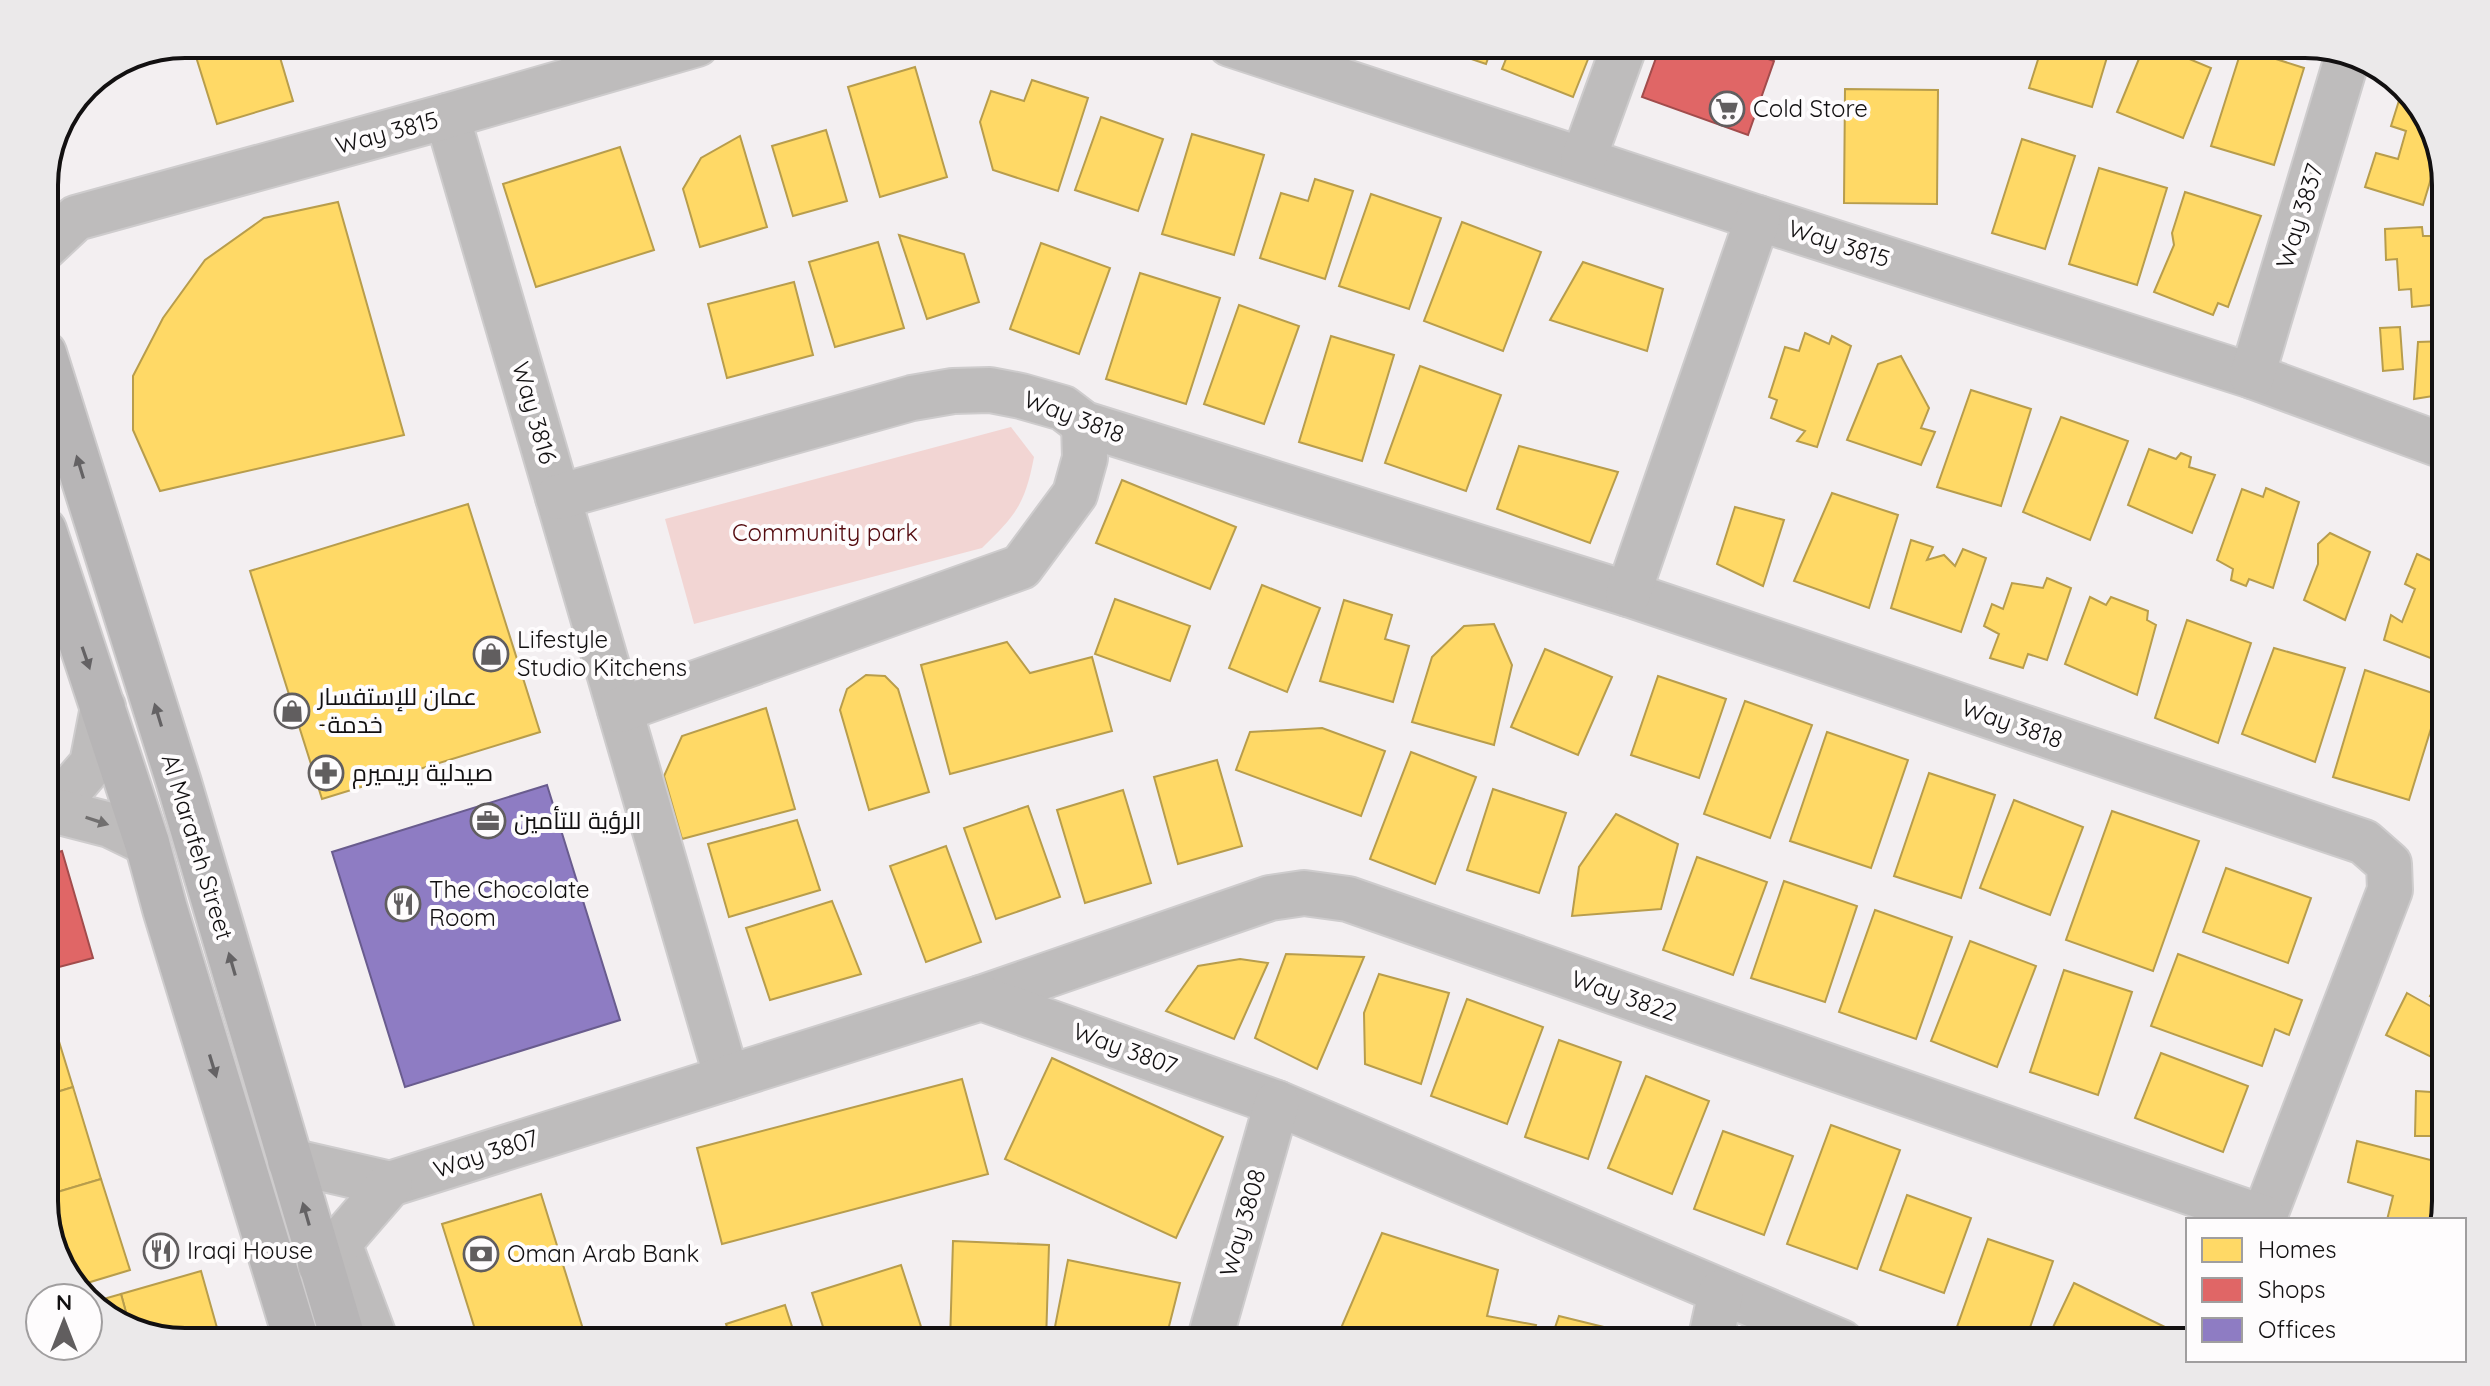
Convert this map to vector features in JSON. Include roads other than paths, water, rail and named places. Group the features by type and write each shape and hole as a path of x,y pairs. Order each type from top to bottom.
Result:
{"main road":[{"name":"Al Marafeh Street","path":"58,398 179,783 290,1161 330,1254 342,1328"},
{"name":"Al Marafeh Street","path":"58,572 147,843 293,1328"}],"street":[{"name":"Way 3815","path":"60,214 447,116 648,58"},
{"name":"Way 3815","path":"1273,58 2252,376 2432,442"},
{"path":"1583,160 1620,58"},
{"name":"Way 3837","path":"2252,376 2345,65"},
{"name":"Way 3816","path":"447,116 727,1078"},
{"path":"1628,594 1758,218"},
{"name":"Way 3818","path":"558,497 912,398 953,391 990,390 1063,408 1084,424 1628,594 2364,842 2389,864 2390,890 2264,1218"},
{"path":"620,710 1021,567 1075,494 1085,458 1084,424"},
{"path":"58,796 74,785 92,764 103,707"},
{"path":"58,810 110,825 147,843"},
{"name":"Way 3822","path":"981,998 1270,898 1304,893 1348,899 2261,1218"},
{"name":"Way 3807","path":"390,1184 981,998 1277,1103 1807,1328"},
{"name":"Way 3808","path":"1213,1328 1277,1103"},
{"path":"290,1161 390,1184 330,1254 369,1328"},
{"path":"1713,1328 1721,1292"}],"place":[{"name":"Cold Store","path":"1727,109"},
{"name":"Lifestyle Studio Kitchens","path":"491,654"},
{"name":"عمان للإستفسار -خدمة","path":"292,711"},
{"name":"صيدلية بريميرم","path":"326,773"},
{"name":"الرؤية للتأمين","path":"488,821"},
{"name":"The Chocolate Room","path":"403,904"},
{"name":"Iraqi House","path":"161,1251"},
{"name":"Oman Arab Bank","path":"481,1254"}],"park label":[{"name":"Community park","path":"825,533"}]}
